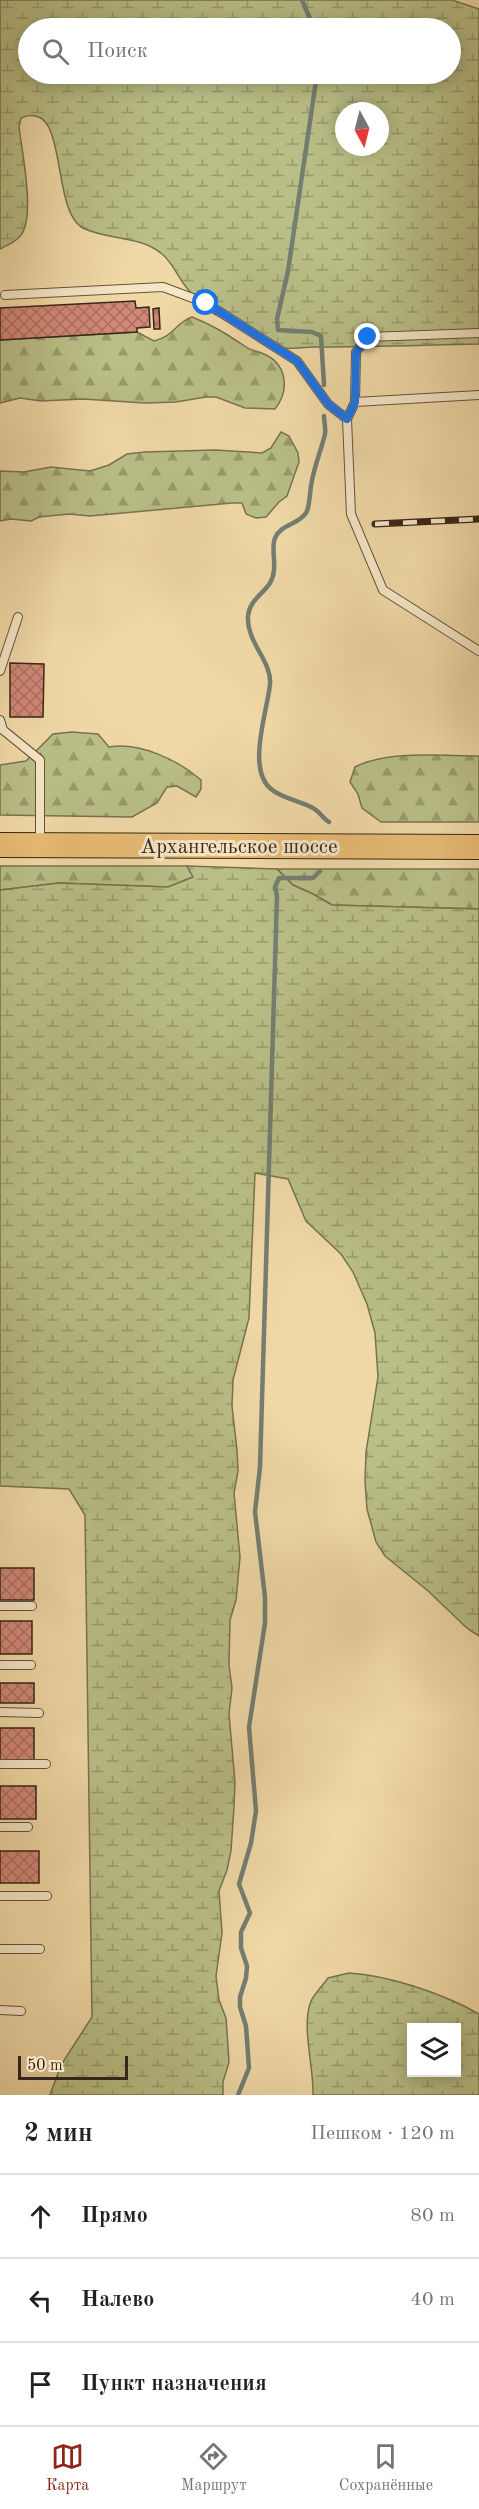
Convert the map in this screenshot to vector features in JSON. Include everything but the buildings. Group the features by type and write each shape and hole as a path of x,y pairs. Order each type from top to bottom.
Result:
{"main road":[{"name":"Архангельское шоссе","path":"0,845 479,847"}],"lane":[{"path":"5,296 163,287 206,303 297,361 328,404 347,419"},
{"path":"479,333 368,337 356,352 355,402 347,419 351,514 383,590 479,651"},
{"path":"355,402 479,395"},
{"path":"0,671 18,617"},
{"path":"0,720 3,730 40,760 40,845"},
{"path":"0,1606 32,1606"},
{"path":"0,1665 32,1665"},
{"path":"0,1713 39,1713"},
{"path":"0,1764 46,1764"},
{"path":"0,1827 28,1827"},
{"path":"0,1896 47,1896"},
{"path":"0,1949 40,1949"},
{"path":"0,2010 21,2011"}],"green space":[{"path":"0,0 452,0 479,9 479,344 287,349 266,345 236,324 218,316 204,306 186,287 166,257 154,248 85,229 74,219 66,202 53,140 47,124 37,116 21,118 19,127 26,180 27,209 26,222 19,237 0,249"},
{"path":"192,317 220,330 248,348 272,358 278,364 284,378 284,386 280,402 275,409 245,408 216,397 145,403 83,399 41,401 20,398 0,403 0,340 137,332 154,341 166,336"},
{"path":"281,432 289,436 298,453 299,462 287,496 266,517 256,518 246,514 242,503 232,503 90,516 69,514 39,517 31,521 11,519 0,521 0,471 24,472 51,467 90,471 109,465 127,454 145,452 215,450 262,453 271,448"},
{"path":"72,732 98,734 109,747 133,747 170,759 201,780 201,789 196,797 177,786 167,787 157,803 132,817 0,815 0,765 26,761 53,734"},
{"path":"415,755 479,756 479,822 381,822 362,808 358,794 350,782 355,767 383,758"},
{"path":"0,866 187,866 193,877 168,887 59,883 0,890"},
{"path":"187,866 277,869 293,885 332,905 479,909 479,1636 385,1556 376,1542 367,1509 365,1481 366,1452 378,1377 375,1333 367,1304 353,1272 341,1254 306,1221 288,1179 255,1173 249,1318 233,1380 232,1406 237,1450 238,1471 234,1493 240,1557 236,1600 230,1620 229,1665 232,1688 229,1714 235,1782 234,1807 231,1851 219,1891 222,1933 216,1976 219,2000 226,2018 229,2062 223,2082 223,2095 50,2095 61,2065 92,2017 85,1515 69,1489 0,1486 0,890 59,883 168,887 193,877"},
{"path":"277,869 479,869 479,909 332,905 293,885"},
{"path":"349,1973 381,1977 433,1993 479,2014 479,2095 313,2095 307,2022 313,1998 328,1978"}],"waterway":[{"path":"302,0 310,18"},
{"path":"316,84 288,271 277,319 278,330 312,332 321,336 324,385"},
{"path":"324,416 325,434 312,479 307,511 299,520 281,530 275,538 273,577 251,606 248,625 270,676 259,754 264,780 276,793 311,807 329,822"},
{"path":"238,2095 249,2068 246,2026 240,2007 240,1997 247,1966 241,1948 241,1932 250,1913 239,1884 251,1843 256,1811 249,1727 265,1623 265,1597 255,1512 260,1467 277,896 275,887 279,878 313,878 320,871"}],"railway":[{"path":"375,524 479,519"}],"route":[{"path":"206,303 297,361 328,404 347,419 355,402 356,352 368,337"}]}
